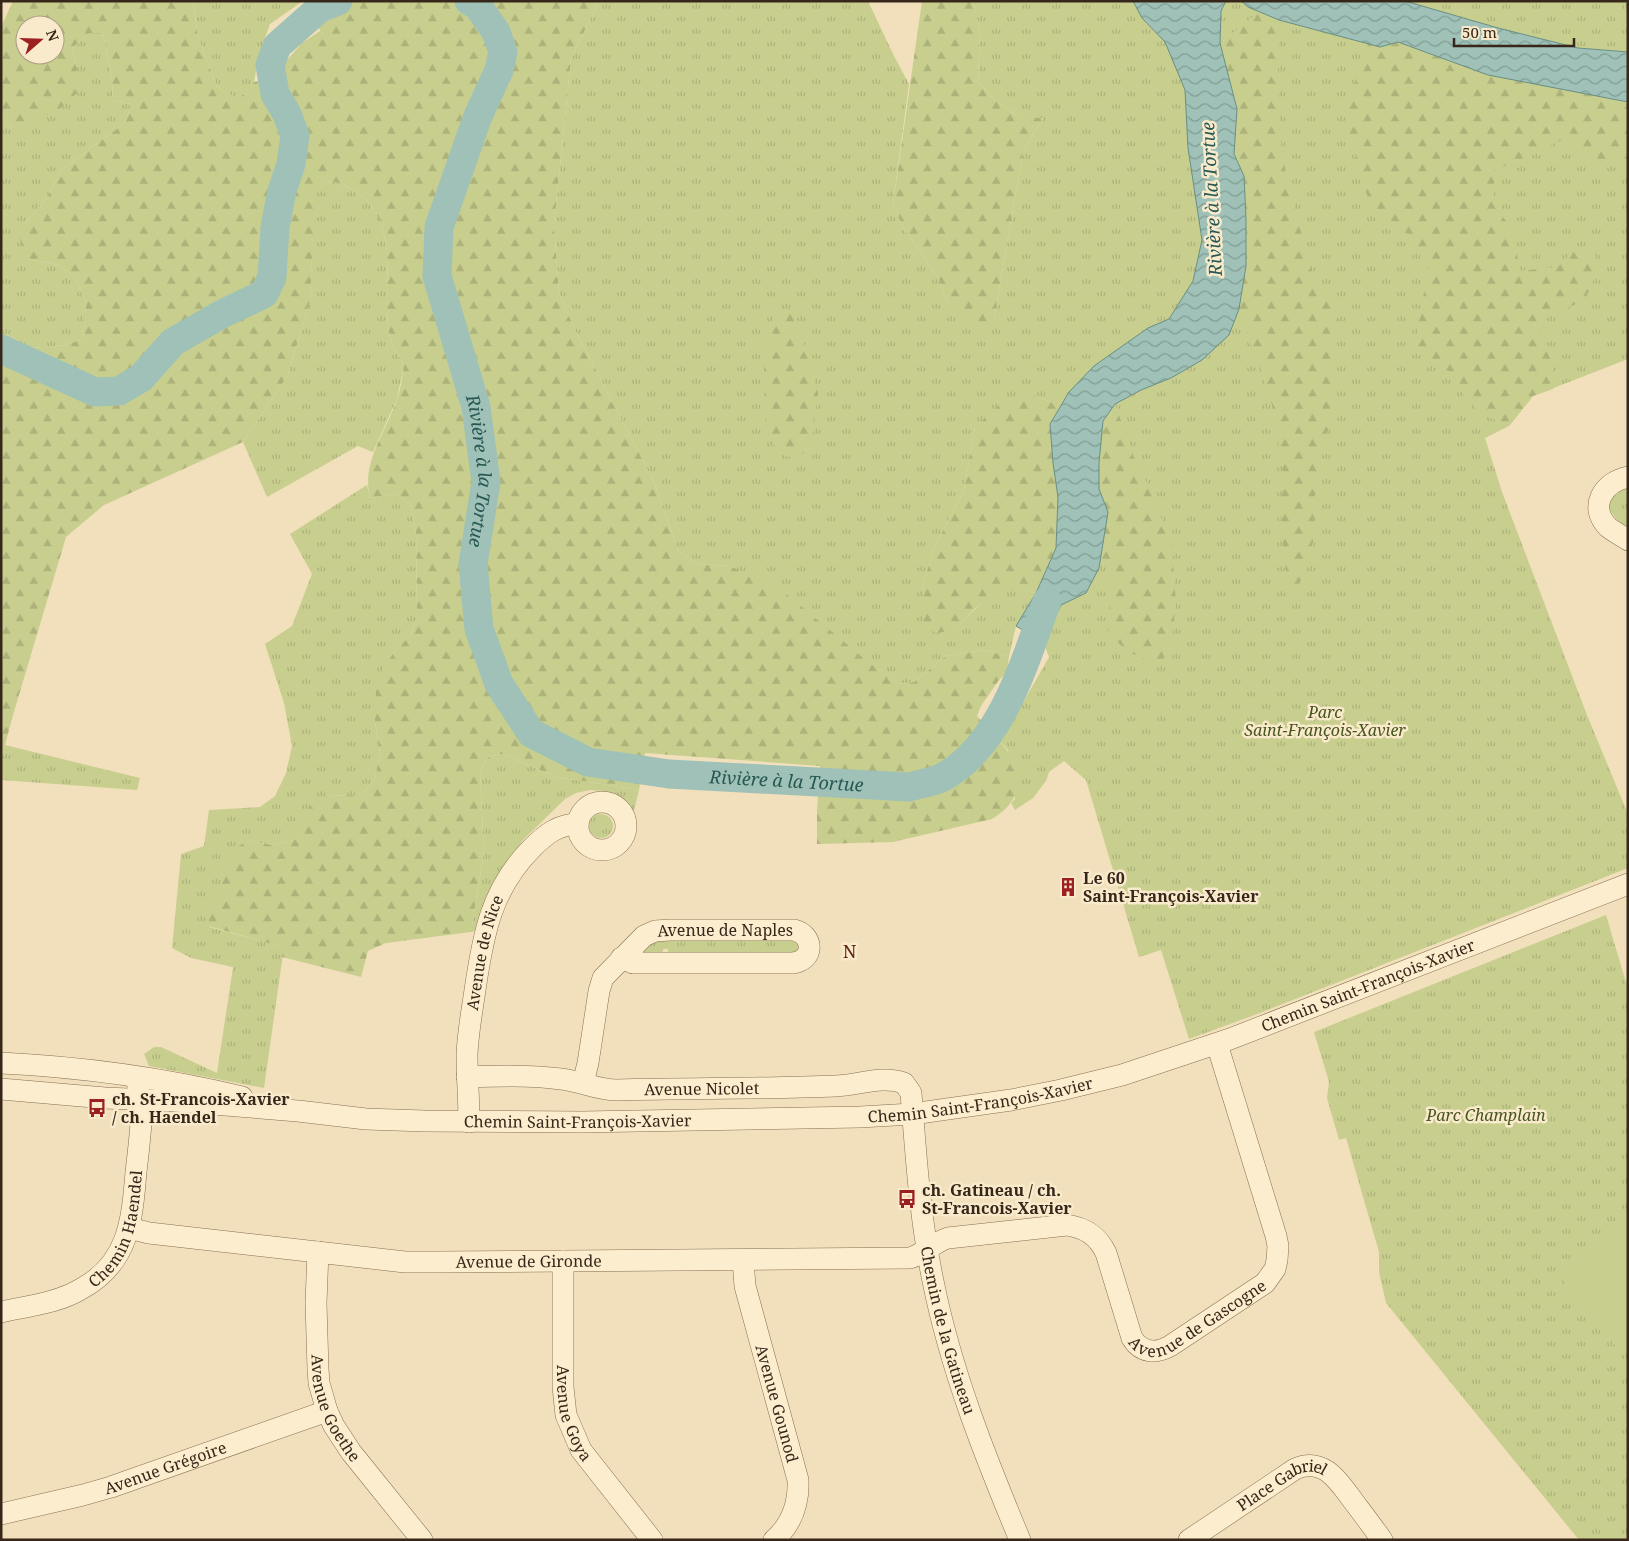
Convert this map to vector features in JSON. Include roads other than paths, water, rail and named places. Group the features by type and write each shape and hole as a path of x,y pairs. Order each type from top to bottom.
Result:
{"street":[{"path":"1628,478 1619,479 1610,484 1600,500 1603,520 1608,527 1628,540"},
{"name":"Avenue de Nice","path":"469,1122 468,1040 485,931 494,903 508,877 522,858 539,841 557,828 578,824"},
{"name":"Chemin Saint-François-Xavier","path":"1,1089 298,1111 366,1119 469,1122 844,1117 912,1114 1011,1100 1122,1075 1217,1044 1628,884"},
{"name":"Avenue de Naples","path":"583,1082 600,986 604,976 620,958 644,936 659,930 794,930 808,939 809,947 804,959 793,963 633,963 620,958"},
{"name":"Avenue de Gascogne","path":"928,1248 948,1238 986,1233 1060,1225 1074,1226 1082,1229 1097,1238 1106,1253 1132,1338 1140,1347 1153,1352 1170,1346 1258,1289 1275,1269 1278,1246 1217,1044"},
{"name":"Chemin Saint-François-Xavier","path":"1,1063 58,1066 137,1077 212,1090 298,1111"},
{"name":"Chemin Haendel","path":"1,1312 56,1299 88,1285 102,1275 124,1243 133,1206 140,1130 137,1077"},
{"name":"Avenue Nicolet","path":"467,1077 546,1077 583,1082 608,1090 839,1086 891,1080 904,1083 908,1087 911,1093 912,1114"},
{"name":"Chemin de la Gatineau","path":"912,1114 917,1176 933,1281 951,1354 985,1454 1020,1540"},
{"name":"Avenue de Gironde","path":"129,1228 149,1233 405,1262 910,1258 928,1248"},
{"name":"Avenue Goethe","path":"318,1252 316,1294 318,1369 319,1383 327,1411 334,1426 351,1452 422,1540"},
{"name":"Avenue Gounod","path":"743,1260 745,1286 798,1480 797,1502 793,1515 781,1534 774,1540"},
{"name":"Avenue Goya","path":"563,1261 563,1387 568,1422 575,1439 585,1455 652,1540"},
{"name":"Avenue Grégoire","path":"1,1514 98,1491 327,1411"},
{"name":"Place Gabriel","path":"1189,1540 1294,1469 1307,1466 1321,1468 1335,1476 1382,1540"}],"water":[{"path":"1133,1 1226,1 1221,11 1220,43 1237,109 1234,154 1244,176 1246,266 1239,309 1229,335 1202,360 1171,378 1141,390 1115,404 1103,421 1099,463 1099,489 1108,512 1099,568 1086,593 1061,605 1043,642 1016,626 1036,593 1056,548 1058,497 1050,424 1069,392 1094,366 1148,328 1169,319 1193,281 1202,240 1188,148 1185,90 1165,42 1142,18"},
{"path":"1241,1 1405,1 1498,28 1578,48 1628,52 1628,102 1488,75 1398,42 1380,47 1279,20 1248,7"}],"waterway":[{"name":"Rivière à la Tortue","path":"1,349 95,392 119,391 141,378 173,342 222,314 264,294 272,277 275,227 282,191 291,164 295,136 287,114 275,94 270,65 277,46 320,8 338,1"},
{"name":"Rivière à la Tortue","path":"469,1 477,5 496,32 503,52 499,70 478,116 439,227 437,276 476,407 486,482 473,564 479,629 499,684 531,733 588,762 669,774 909,787 927,783 945,776 965,761 982,743 997,721 1010,698 1047,601"}],"place":[{"name":"Le 60 Saint-François-Xavier","path":"1068,887"},
{"name":"ch. St-Francois-Xavier / ch. Haendel","path":"97,1108"},
{"name":"ch. Gatineau / ch. St-Francois-Xavier","path":"907,1199"}],"district":[{"name":"N","path":"850,951"}],"park label":[{"name":"Parc Saint-François-Xavier","path":"1325,721"},
{"name":"Parc Champlain","path":"1486,1115"}]}
